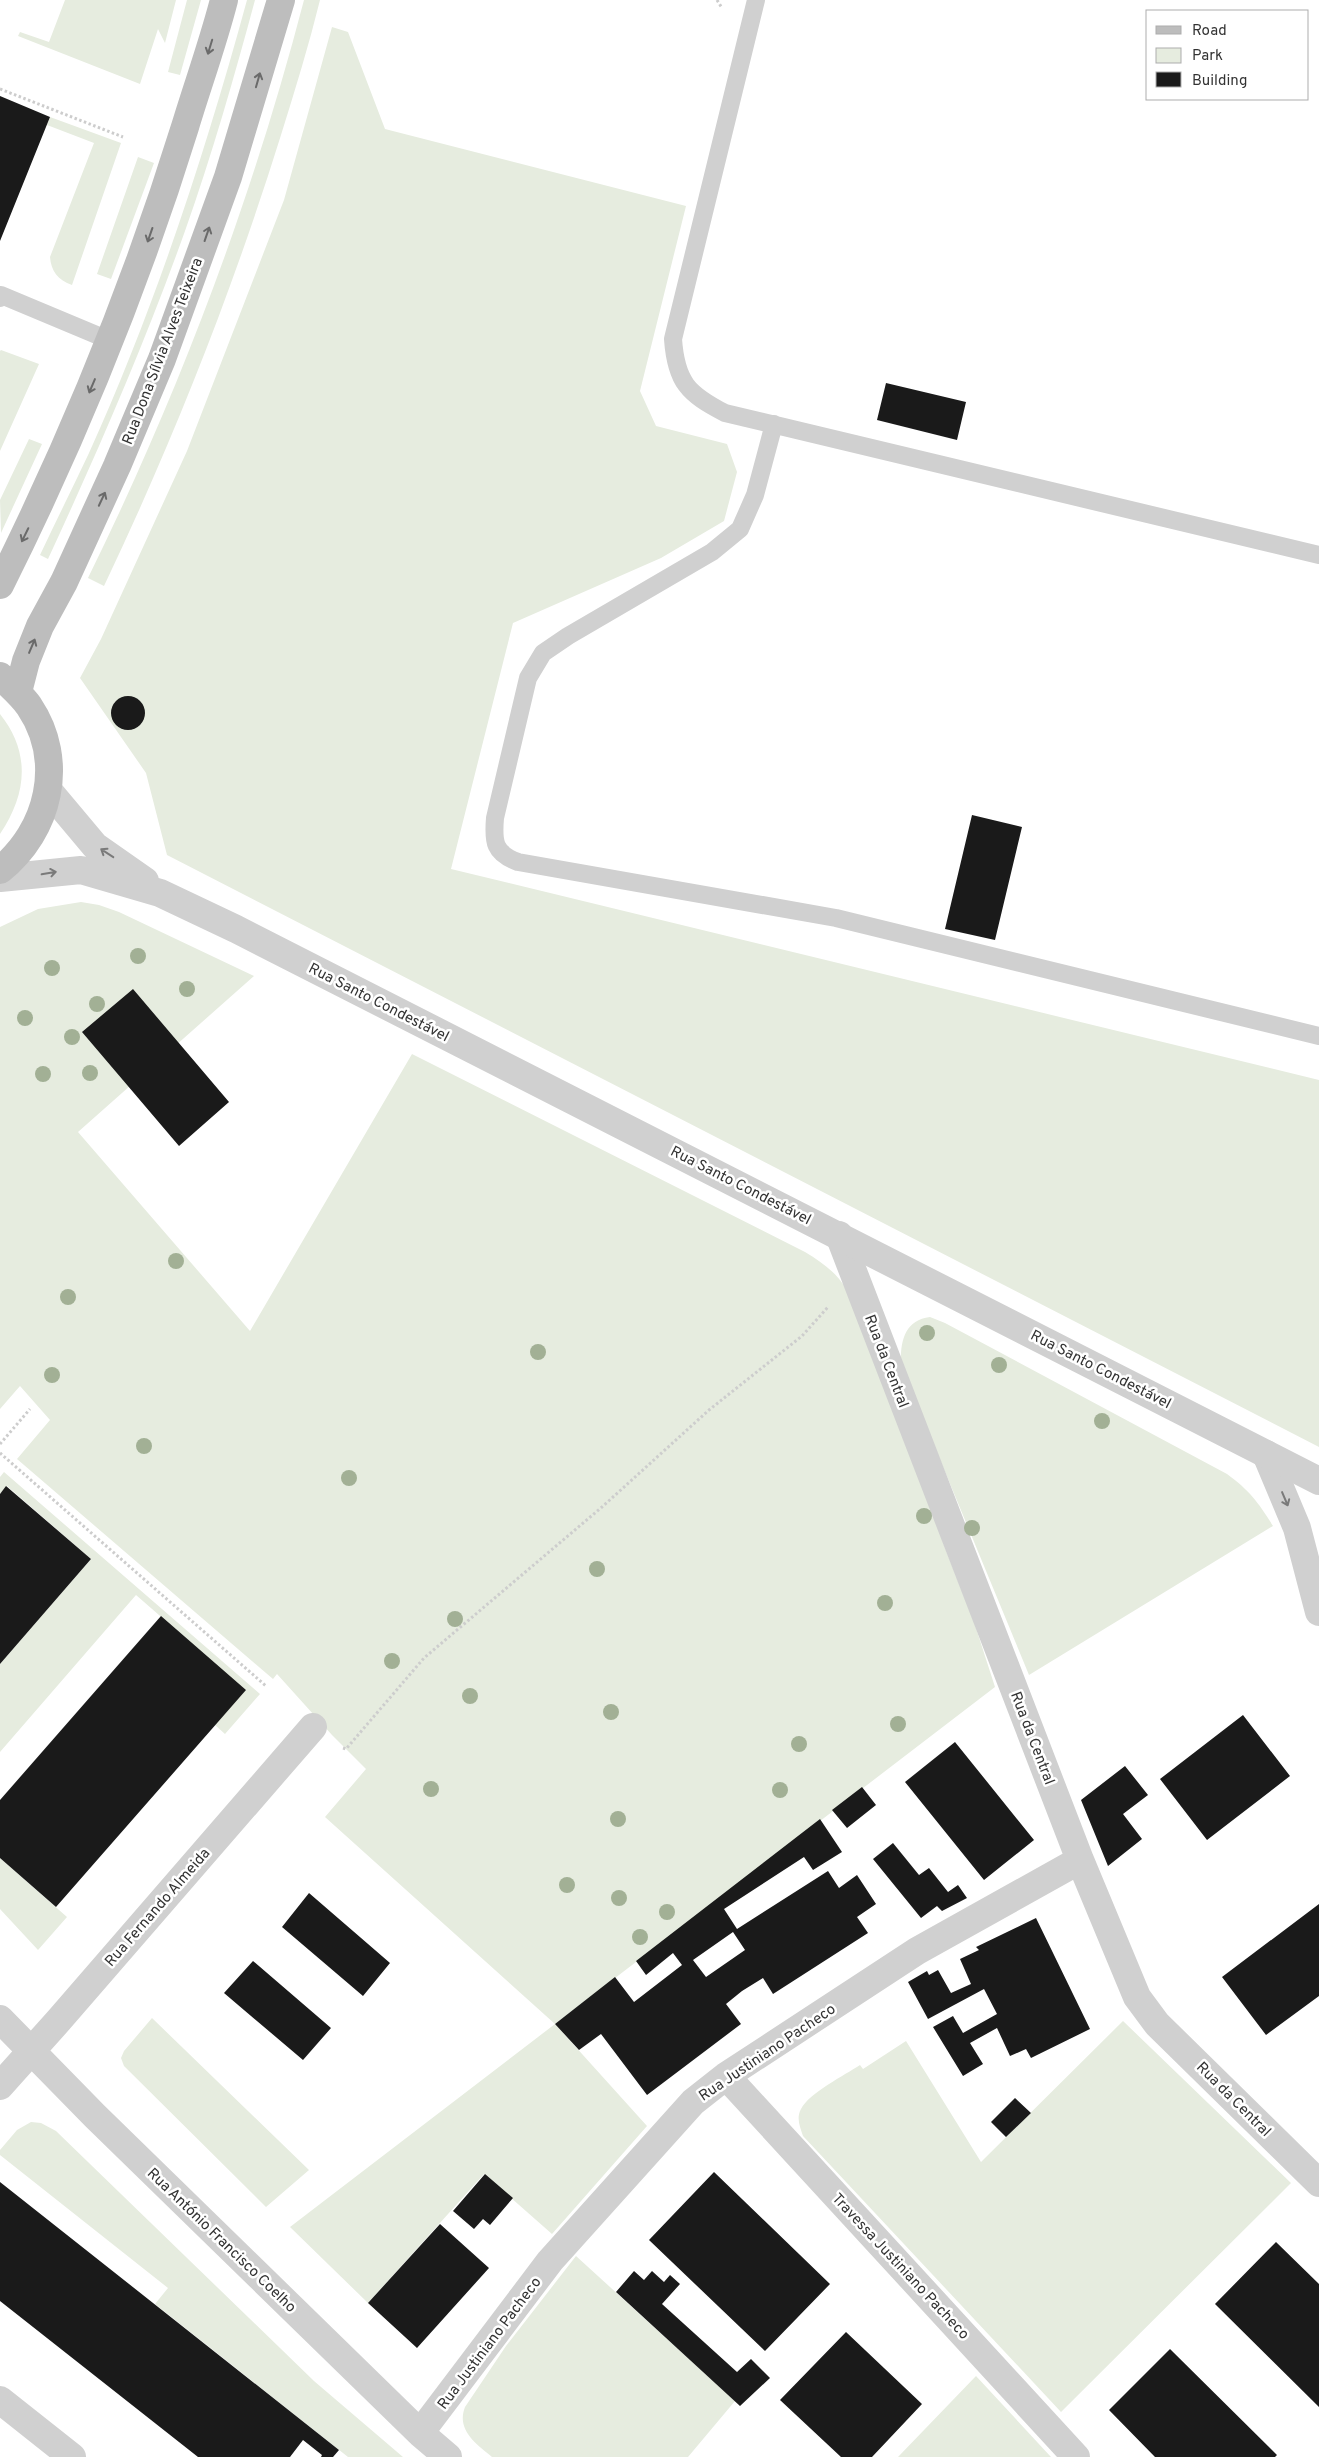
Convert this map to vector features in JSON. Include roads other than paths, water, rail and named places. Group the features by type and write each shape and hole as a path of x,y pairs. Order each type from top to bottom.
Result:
{"main road":[{"path":"0,585 45,493 110,341 177,158 224,0"},
{"name":"Rua Dona Sílvia Alves Teixeira","path":"9,684 26,661 40,626 64,582 162,359 228,177 281,0"},
{"path":"0,870 23,848 32,835 45,806 48,790 48,755 44,737 38,721 9,684"}],"street":[{"name":"Rua Santo Condestável","path":"48,790 95,846 160,893"},
{"name":"Rua Santo Condestável","path":"0,878 81,870 160,893 245,934 839,1235 1319,1481"},
{"name":"Rua da Central","path":"839,1235 1080,1860 1137,1997 1157,2024 1319,2184"},
{"path":"1266,1454 1297,1528 1319,1611"},
{"name":"Rua Fernando Almeida","path":"0,2086 313,1727"},
{"name":"Rua Justiniano Pacheco","path":"420,2433 572,2235 693,2102 726,2076 917,1951 1080,1860"},
{"name":"Rua António Francisco Coelho","path":"0,2019 31,2052 420,2433 448,2457"},
{"name":"Travessa Justiniano Pacheco","path":"726,2076 1076,2457"},
{"path":"0,2400 72,2457"}],"lane":[{"path":"756,0 673,339 675,362 684,383 700,400 725,412 1319,555"},
{"path":"0,298 1,295 110,341"},
{"path":"774,424 755,495 740,529 712,552 568,636 543,653 538,661 528,678 494,818 493,837 497,848 505,857 518,862 836,918 1319,1036"}]}
